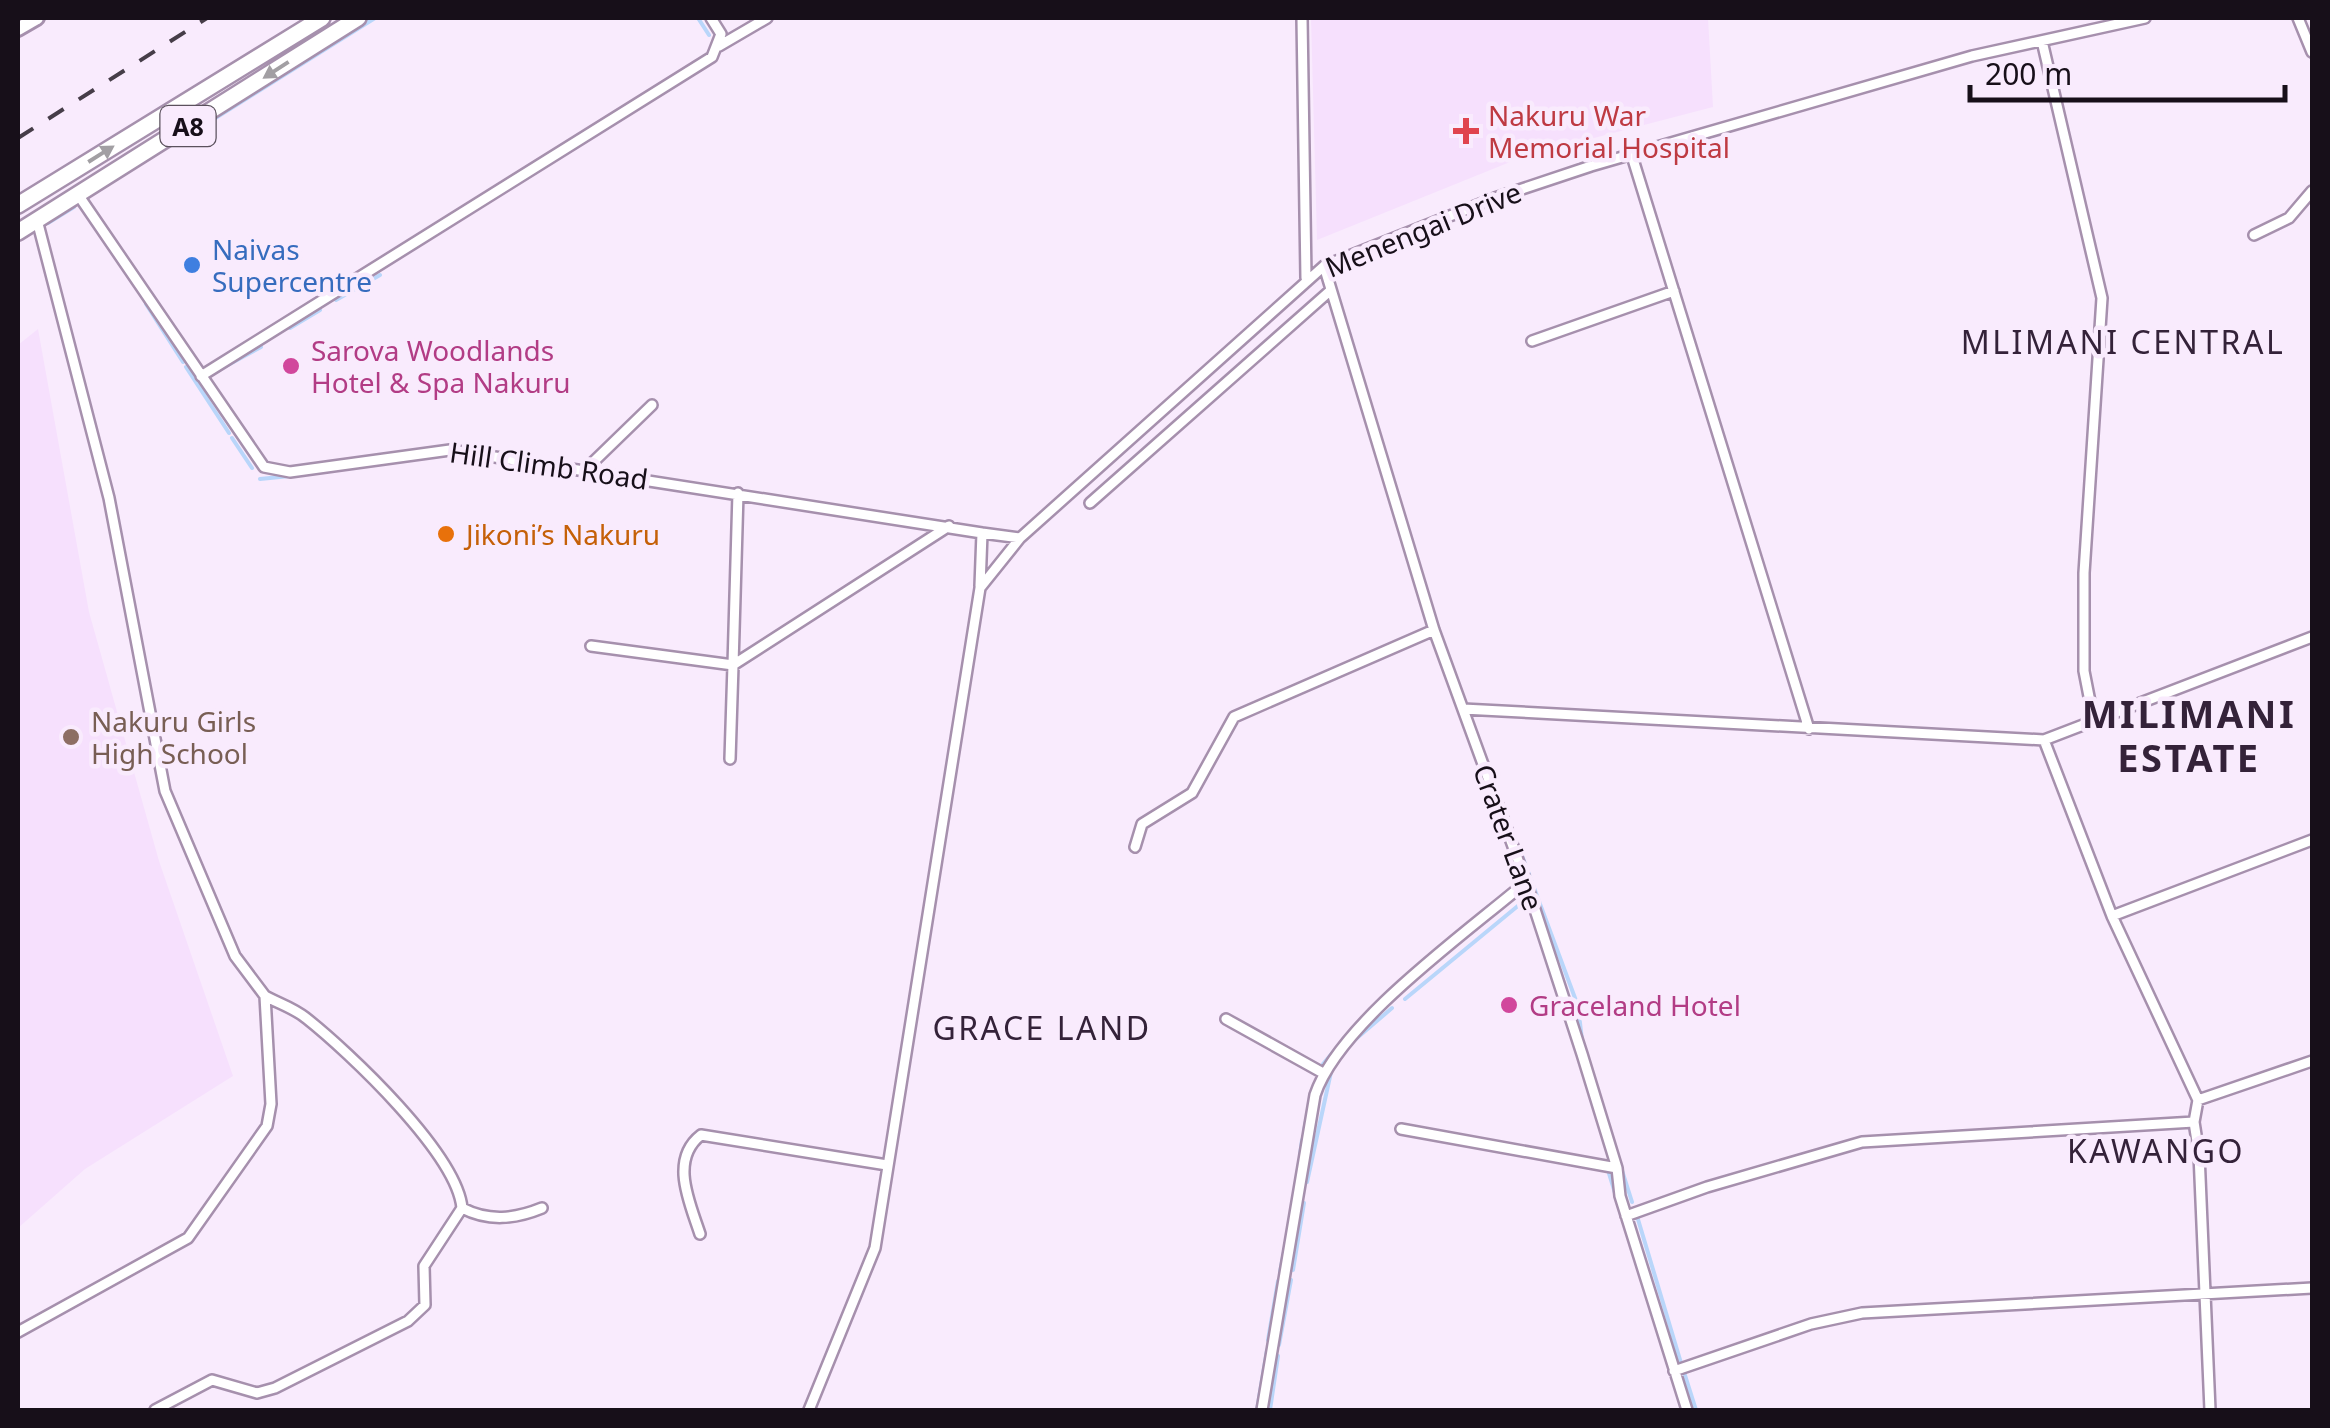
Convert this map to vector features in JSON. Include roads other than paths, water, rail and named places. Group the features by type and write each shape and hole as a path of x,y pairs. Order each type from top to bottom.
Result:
{"highway":[{"name":"A8","path":"18,205 322,18"},
{"name":"A8","path":"18,232 358,18"}],"street":[{"path":"18,29 37,18"},
{"path":"201,376 712,58 721,34 711,18"},
{"path":"719,46 767,18"},
{"path":"1302,18 1306,278"},
{"name":"Menengai Drive","path":"980,588 1020,538 1306,278 1324,266 1495,198 1632,156 1972,56 2145,18"},
{"path":"2298,18 2312,52"},
{"path":"2042,42 2102,298 2084,573 2084,671 2094,722"},
{"path":"1632,156 1808,729"},
{"path":"2254,234 2290,218 2312,191"},
{"name":"Hill Climb Road","path":"79,196 256,461 282,472 440,450 1020,538"},
{"path":"38,220 105,483 165,791 235,956 265,996 303,1015 390,1094 432,1150 461,1199 462,1208 424,1266 424,1305 408,1322 275,1388 257,1393 212,1380 155,1410"},
{"name":"Crater Lane","path":"1324,266 1434,630 1526,882 1617,1168 1626,1216 1687,1410"},
{"path":"1090,503 1331,290"},
{"path":"1532,340 1674,291"},
{"path":"585,470 652,405"},
{"path":"730,759 738,494"},
{"path":"591,646 732,665 949,526"},
{"path":"810,1410 875,1248 980,588 982,532"},
{"path":"1135,847 1142,824 1192,793 1234,717 1434,630"},
{"path":"1463,709 2044,740 2312,637"},
{"path":"2044,740 2112,916 2198,1100 2194,1122 2210,1410"},
{"path":"2112,916 2312,840"},
{"path":"1262,1410 1315,1095 1323,1073 1334,1054 1402,988 1526,882"},
{"path":"18,1332 196,1231 202,1216 271,1117 265,996"},
{"path":"1226,1019 1323,1073"},
{"path":"2198,1100 2312,1061"},
{"path":"1626,1216 1707,1186 1862,1142 2194,1122"},
{"path":"1401,1129 1617,1168"},
{"path":"700,1234 683,1170 690,1147 700,1134 887,1165"},
{"path":"462,1208 475,1215 510,1218 542,1208"},
{"path":"1674,1371 1811,1324 1862,1314 2312,1288"}],"waterway":[{"path":"198,129 375,18"},
{"path":"698,18 709,35"},
{"path":"48,223 74,207"},
{"path":"336,300 380,275"},
{"path":"146,304 183,362"},
{"path":"290,328 320,310"},
{"path":"215,372 261,347"},
{"path":"186,367 229,433"},
{"path":"232,438 252,468"},
{"path":"304,474 364,466"},
{"path":"260,479 290,476"},
{"path":"1521,853 1578,1006 1582,1040"},
{"path":"1405,999 1519,905"},
{"path":"1350,1044 1392,1008"},
{"path":"1323,1064 1350,1032"},
{"path":"1307,1182 1331,1072"},
{"path":"1592,1073 1604,1111"},
{"path":"1304,1131 1306,1121"},
{"path":"1300,1155 1302,1140"},
{"path":"1291,1213 1299,1163"},
{"path":"1620,1164 1632,1202"},
{"path":"1607,1167 1638,1268"},
{"path":"1293,1270 1304,1203"},
{"path":"1637,1216 1681,1363"},
{"path":"1280,1272 1286,1242"},
{"path":"1279,1345 1291,1280"},
{"path":"1268,1340 1278,1281"},
{"path":"1257,1410 1267,1350"},
{"path":"1270,1410 1278,1356"},
{"path":"1684,1372 1696,1410"}],"railway":[{"path":"18,138 207,18"}],"place":[{"name":"Nakuru War Memorial Hospital","path":"1466,131"},
{"name":"Naivas Supercentre","path":"192,265"},
{"name":"Sarova Woodlands Hotel & Spa Nakuru","path":"291,366"},
{"name":"Jikoni’s Nakuru","path":"446,534"},
{"name":"Nakuru Girls High School","path":"71,737"},
{"name":"Graceland Hotel","path":"1509,1005"}],"district":[{"name":"MLIMANI CENTRAL","path":"2123,341"},
{"name":"MILIMANI ESTATE","path":"2189,734"},
{"name":"GRACE LAND","path":"1042,1027"},
{"name":"KAWANGO","path":"2156,1150"}]}
